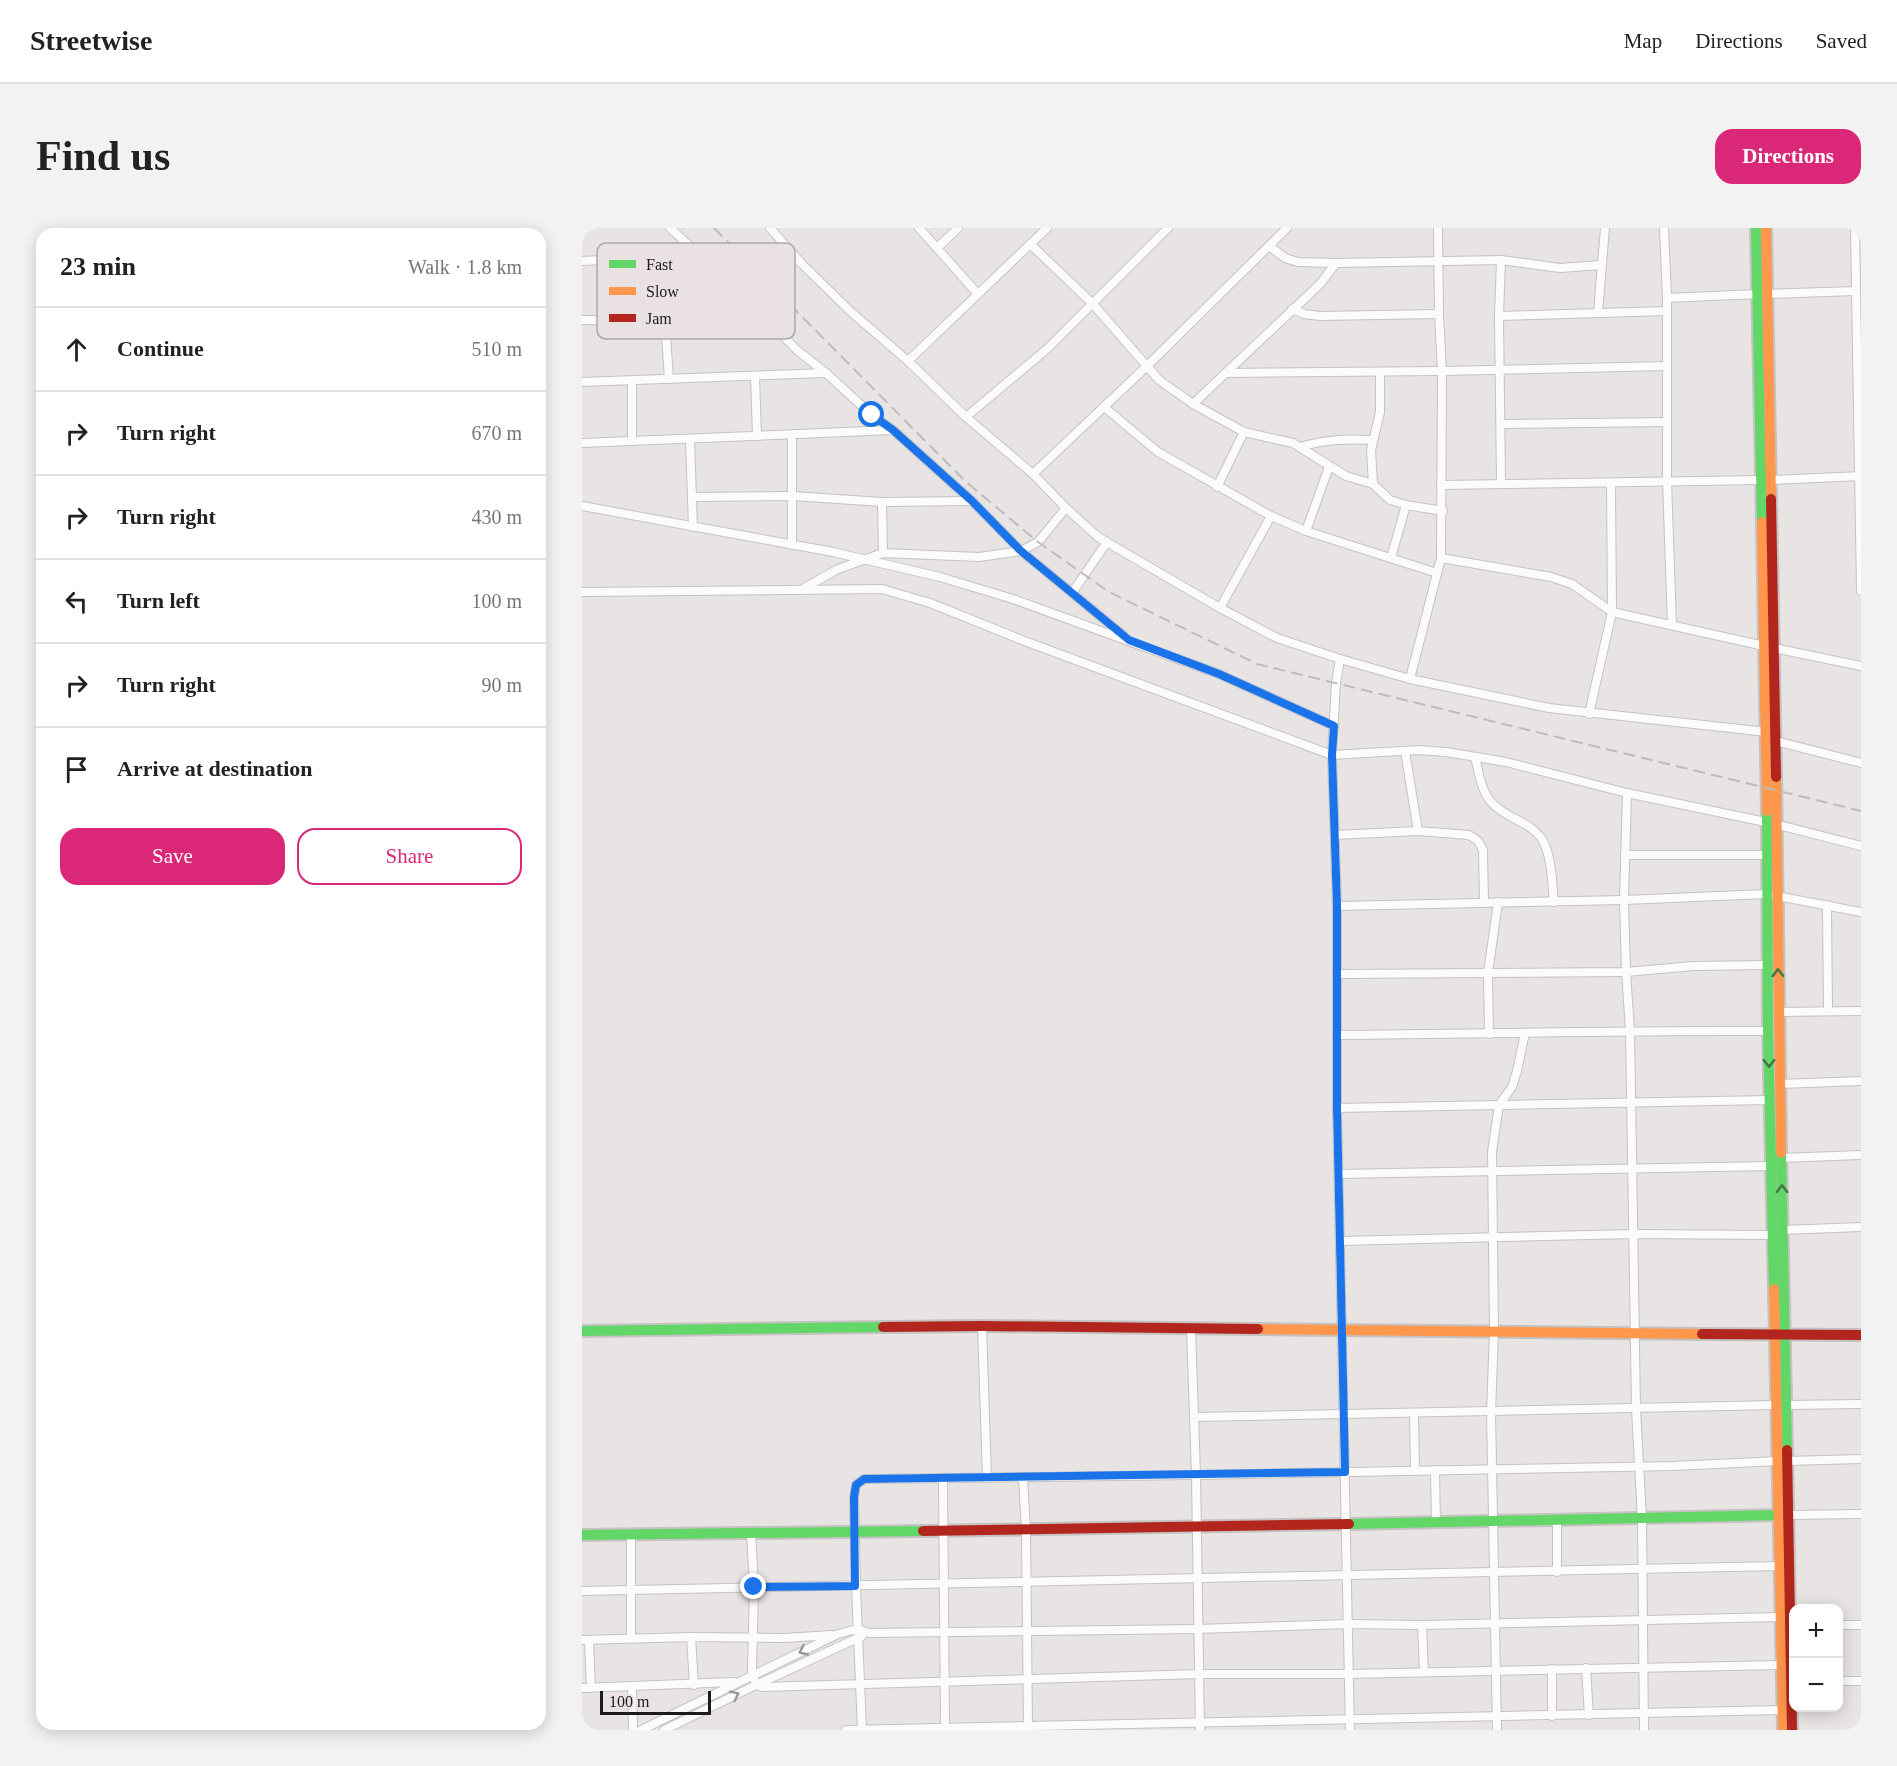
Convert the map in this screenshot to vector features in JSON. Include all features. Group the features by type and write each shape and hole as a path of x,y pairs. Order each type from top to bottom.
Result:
{"street":[{"path":"670,228 685,243"},
{"path":"770,228 784,243"},
{"path":"919,228 977,293"},
{"path":"937,248 958,228"},
{"path":"908,361 1047,228"},
{"path":"966,417 1047,349 1168,228"},
{"path":"1410,679 1441,558 1442,371 1438,228"},
{"path":"1598,313 1605,228"},
{"path":"1664,228 1667,298 1667,481 1672,625"},
{"path":"1756,228 1762,294 1769,647 1767,732 1771,895 1768,1031 1771,1166 1778,1232"},
{"path":"1762,294 1766,228"},
{"path":"1855,228 1858,252 1855,291 1858,306 1861,589"},
{"path":"1033,474 1146,367 1269,246 1282,230"},
{"path":"1030,244 1092,303 1159,380 1193,404 1244,432 1273,437 1300,447 1346,476 1373,484 1384,496 1406,505 1443,511"},
{"path":"1269,246 1291,261 1336,263 1501,260 1560,268 1602,265"},
{"path":"795,256 966,417 1033,474 1098,537 1220,608 1277,638 1410,679 1549,708 1767,732"},
{"path":"582,261 597,260"},
{"path":"1501,260 1499,316 1501,484"},
{"path":"1193,404 1320,284 1336,263"},
{"path":"1667,298 1855,291"},
{"path":"1292,309 1304,314 1320,316 1439,314"},
{"path":"1499,316 1667,311"},
{"path":"666,339 669,379"},
{"path":"786,339 972,501 1021,551 1129,640"},
{"path":"1228,373 1667,366"},
{"path":"1373,484 1371,450 1380,412 1380,372"},
{"path":"582,382 826,373"},
{"path":"755,376 757,436"},
{"path":"632,381 632,441"},
{"path":"1104,407 1158,452 1271,516 1306,531 1437,573"},
{"path":"1501,424 1667,422"},
{"path":"582,443 893,430"},
{"path":"1217,487 1244,432"},
{"path":"792,436 792,545"},
{"path":"1300,447 1331,439 1373,440"},
{"path":"690,440 693,527"},
{"path":"1306,531 1329,467"},
{"path":"1441,485 1765,480 1860,476"},
{"path":"1589,714 1612,612 1611,483"},
{"path":"692,497 793,496 882,502 972,501"},
{"path":"882,502 884,553"},
{"path":"1391,558 1406,505"},
{"path":"582,506 792,545 940,577 1014,599 1219,674 1334,726"},
{"path":"803,588 838,569 884,553 979,557 1021,551 1038,542 1066,508"},
{"path":"1220,608 1271,516"},
{"path":"1072,593 1107,542"},
{"path":"1441,558 1551,577 1572,584 1612,612 1861,666"},
{"path":"582,592 882,589 913,597 1027,642 1332,755 1405,751 1446,752 1524,766 1627,793 1771,823 1861,846"},
{"path":"1769,647 1776,741 1771,823 1766,855 1779,1012 1781,1158 1778,1232 1783,1515 1790,1604"},
{"path":"1340,659 1336,683 1332,755 1337,906 1337,1108 1350,1730"},
{"path":"1776,741 1861,763"},
{"path":"1405,751 1418,831"},
{"path":"1475,757 1483,790 1492,804 1527,825 1543,840 1549,862 1554,902"},
{"path":"1627,793 1624,900 1630,1030 1636,1409 1642,1519 1644,1730"},
{"path":"1335,835 1418,831 1464,833 1478,841 1485,855 1485,902"},
{"path":"1625,855 1766,855"},
{"path":"1337,906 1771,895 1861,912"},
{"path":"1489,1034 1488,973 1498,902"},
{"path":"1827,905 1828,1011"},
{"path":"1337,974 1626,972 1693,966 1768,965"},
{"path":"1779,1012 1861,1011"},
{"path":"1337,1035 1630,1030 1768,1031"},
{"path":"1497,1730 1491,1470 1494,1332 1492,1139 1499,1105 1512,1087 1517,1071 1525,1033"},
{"path":"1779,1084 1861,1081"},
{"path":"1337,1108 1770,1100"},
{"path":"1781,1158 1861,1155"},
{"path":"1339,1173 1771,1166"},
{"path":"1341,1241 1778,1232 1861,1227"},
{"path":"582,1331 982,1326 1636,1332 1780,1336 1861,1335"},
{"path":"982,1326 987,1478"},
{"path":"1191,1329 1200,1726"},
{"path":"1194,1418 1861,1404"},
{"path":"1414,1413 1415,1471"},
{"path":"862,1730 855,1586 854,1497 856,1485 864,1479 1196,1476 1861,1459"},
{"path":"1435,1470 1436,1523"},
{"path":"943,1478 942,1584 945,1729"},
{"path":"1023,1478 1026,1530 1028,1728"},
{"path":"582,1535 1026,1530 1861,1514"},
{"path":"1783,1515 1780,1566 1783,1730"},
{"path":"1557,1520 1557,1572"},
{"path":"751,1533 754,1587 753,1676 756,1685"},
{"path":"631,1534 631,1638"},
{"path":"582,1591 1780,1566"},
{"path":"591,1688 586,1640 803,1637 869,1633 1197,1629 1348,1624 1422,1626 1780,1617"},
{"path":"1843,1625 1861,1624"},
{"path":"1422,1626 1424,1672"},
{"path":"641,1730 838,1634"},
{"path":"664,1730 857,1634"},
{"path":"692,1637 694,1685"},
{"path":"756,1685 767,1687 1199,1674 1348,1674 1781,1665"},
{"path":"1586,1668 1589,1715"},
{"path":"1552,1669 1552,1716"},
{"path":"1843,1682 1861,1681"},
{"path":"582,1688 738,1682"},
{"path":"632,1687 633,1730"},
{"path":"846,1730 1200,1726 1350,1720 1782,1710"},
{"path":"1792,1712 1792,1730"}],"railway":[{"path":"714,228 729,243"},
{"path":"795,310 965,481 1038,542 1109,592 1257,664 1861,811"}],"traffic: fast":[{"path":"1756,228 1762,522"},
{"path":"1767,811 1768,1031 1774,1289"},
{"path":"1781,1153 1787,1450"},
{"path":"582,1331 883,1327"},
{"path":"1349,1524 1784,1515"},
{"path":"582,1535 923,1531"}],"traffic: slow":[{"path":"1766,228 1771,499"},
{"path":"1762,522 1767,811"},
{"path":"1776,777 1781,1153"},
{"path":"1774,1289 1783,1730"},
{"path":"1258,1329 1702,1334"}],"traffic: jam":[{"path":"1771,499 1776,777"},
{"path":"883,1327 1258,1329"},
{"path":"1702,1334 1861,1335"},
{"path":"1787,1450 1792,1730"},
{"path":"923,1531 1349,1524"}],"route":[{"path":"754,1587 855,1586 854,1497 856,1485 864,1479 1196,1476 1345,1472 1337,1108 1337,906 1332,755 1334,726 1219,674 1129,640 1021,551 972,501 893,430 872,415"}]}
